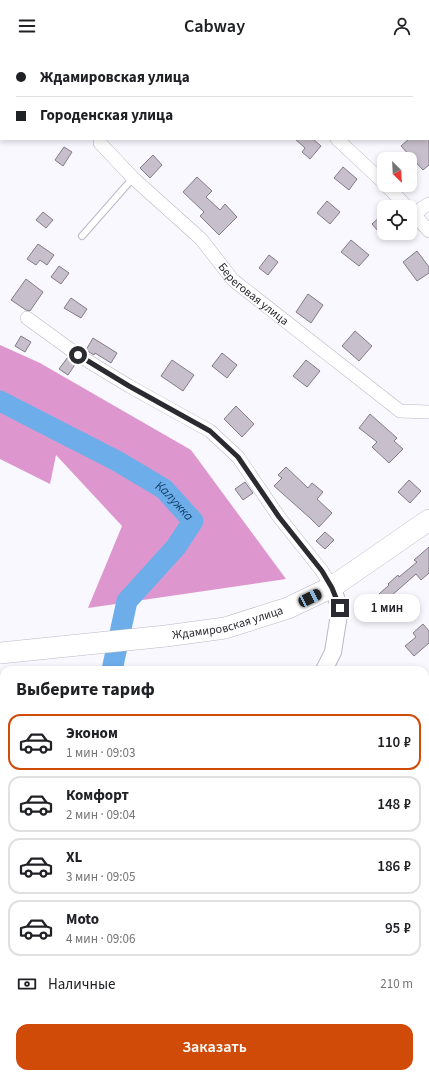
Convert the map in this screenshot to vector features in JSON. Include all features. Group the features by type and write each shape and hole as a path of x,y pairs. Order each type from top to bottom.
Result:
{"main road":[{"name":"Ждамировская улица","path":"0,653 166,636 225,628 288,608 332,588 429,520"}],"street":[{"path":"338,140 377,176"},
{"name":"Береговая улица","path":"100,143 133,178 201,239 233,280 400,411 429,412"},
{"path":"393,192 400,200"},
{"path":"417,209 429,204"},
{"path":"417,218 429,231"},
{"path":"26,318 78,355 129,386 210,431 238,457 279,517 322,571 332,588 340,608 333,652 326,666"}],"lane":[{"path":"82,236 133,178"}],"shaded area":[{"path":"0,345 40,363 191,450 286,579 88,608 122,526 56,455 50,484 0,459"}],"building":[{"path":"296,140 314,140 321,146 310,159 302,152 305,148"},
{"path":"408,140 429,140 429,165 423,170 417,163 417,152 406,152 401,146"},
{"path":"64,147 72,152 63,166 55,160"},
{"path":"153,155 162,165 150,178 140,168"},
{"path":"343,167 357,179 349,190 334,178"},
{"path":"197,177 212,191 206,197 220,210 225,204 237,217 219,235 200,216 204,212 183,192"},
{"path":"327,201 340,212 330,224 317,213"},
{"path":"43,212 53,220 46,228 36,220"},
{"path":"377,219 377,230 372,224"},
{"path":"351,240 369,255 359,266 341,252"},
{"path":"38,244 54,255 47,265 40,260 36,265 27,259"},
{"path":"417,251 429,267 429,273 417,281 403,262"},
{"path":"269,255 278,262 268,275 259,268"},
{"path":"59,266 69,273 61,284 51,277"},
{"path":"26,279 43,292 30,311 11,300"},
{"path":"308,294 323,305 311,323 296,312"},
{"path":"71,298 87,309 81,318 64,308"},
{"path":"355,331 372,346 359,361 342,346"},
{"path":"21,336 31,342 25,352 15,346"},
{"path":"93,338 117,353 111,363 95,353 94,355 86,350"},
{"path":"222,353 237,365 227,378 212,366"},
{"path":"68,357 76,363 68,375 59,369"},
{"path":"172,360 194,375 183,391 161,376"},
{"path":"306,360 320,371 307,387 293,376"},
{"path":"236,406 254,424 242,437 224,419"},
{"path":"370,414 397,438 394,441 403,449 389,463 372,447 377,442 359,428"},
{"path":"286,467 308,488 312,483 323,492 317,499 332,513 319,527 274,486 282,478 278,475"},
{"path":"409,480 421,491 410,503 398,492"},
{"path":"245,482 253,493 243,500 235,489"},
{"path":"325,532 334,540 325,549 316,541"},
{"path":"429,547 429,573 421,580 416,574 391,596 398,603 392,609 378,595 398,575 399,577 417,562 414,560"},
{"path":"423,624 429,631 429,643 414,656 405,646 416,637 413,633"}],"waterway":[{"name":"Калужка","path":"0,401 117,461 164,489 193,521 176,547 127,601 113,666"}],"route":[{"path":"78,355 129,386 210,431 238,457 279,517 322,571 332,588 340,608"}]}
